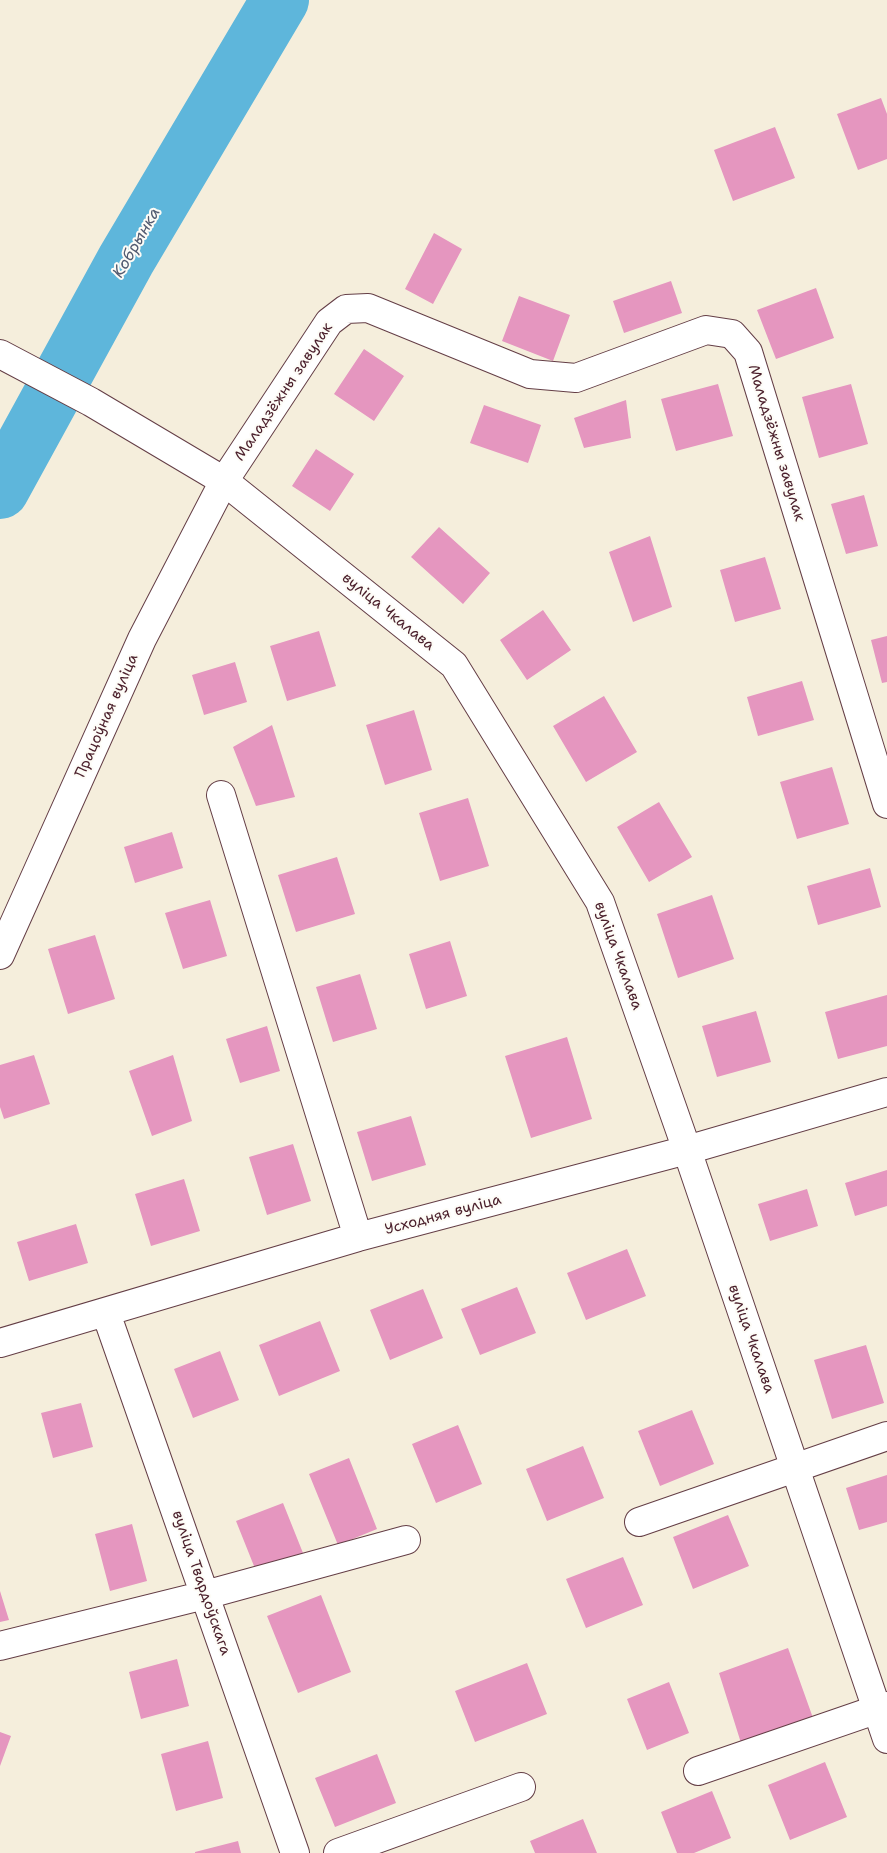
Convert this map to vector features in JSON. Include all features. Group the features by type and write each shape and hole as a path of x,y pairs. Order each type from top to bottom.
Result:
{"street":[{"name":"Маладзёжны завулак","path":"224,481 330,322 346,309 368,308 530,374 576,378 706,330 732,334 748,352 887,804"},
{"name":"вуліца Чкалава","path":"0,354 91,402 224,481 454,665 600,902 795,1468 882,1707 887,1739"},
{"name":"Працоўная вуліца","path":"0,955 142,639 224,481"},
{"path":"221,795 358,1237"},
{"name":"Усходняя вуліца","path":"0,1343 358,1237 687,1150 887,1092"},
{"name":"вуліца Твардоўскага","path":"106,1313 295,1853"},
{"path":"639,1522 887,1436"},
{"path":"0,1646 205,1595 406,1540"},
{"path":"698,1772 882,1707"},
{"path":"338,1853 521,1788"}],"building":[{"path":"881,98 887,114 887,159 858,170 837,114"},
{"path":"775,127 795,178 733,201 714,150"},
{"path":"434,233 462,249 433,304 405,289"},
{"path":"671,281 682,313 624,333 613,301"},
{"path":"816,288 834,338 776,359 757,310"},
{"path":"519,296 570,315 553,361 502,341"},
{"path":"364,349 404,376 374,421 334,394"},
{"path":"718,384 733,436 676,451 661,399"},
{"path":"851,384 868,444 819,458 802,397"},
{"path":"626,400 631,438 584,448 574,418"},
{"path":"484,405 541,425 528,463 470,443"},
{"path":"316,449 354,474 330,511 292,486"},
{"path":"864,495 878,546 846,554 831,504"},
{"path":"439,527 490,573 463,604 411,557"},
{"path":"650,536 672,607 633,622 609,552"},
{"path":"765,557 781,609 735,622 720,570"},
{"path":"543,610 571,650 527,680 500,640"},
{"path":"319,631 336,686 287,701 270,646"},
{"path":"887,636 887,682 882,683 871,640"},
{"path":"235,662 247,702 204,715 192,675"},
{"path":"802,681 814,720 758,736 747,697"},
{"path":"604,696 637,752 586,782 553,726"},
{"path":"414,710 432,770 385,785 366,725"},
{"path":"272,725 295,797 256,806 233,747"},
{"path":"832,767 849,824 797,839 780,782"},
{"path":"468,798 489,866 440,881 419,813"},
{"path":"659,802 692,857 649,882 617,827"},
{"path":"172,832 183,868 135,883 124,847"},
{"path":"337,857 355,914 296,932 278,875"},
{"path":"870,868 881,907 818,925 807,886"},
{"path":"712,895 734,959 678,978 657,914"},
{"path":"210,900 227,956 183,969 165,913"},
{"path":"95,935 115,999 68,1014 48,949"},
{"path":"450,941 467,996 426,1009 409,954"},
{"path":"360,974 377,1029 333,1042 316,987"},
{"path":"887,995 887,1046 838,1059 825,1012"},
{"path":"756,1011 771,1062 717,1077 702,1026"},
{"path":"267,1026 280,1071 240,1083 226,1039"},
{"path":"567,1037 592,1119 531,1138 505,1056"},
{"path":"34,1055 50,1104 4,1119 0,1107 0,1065"},
{"path":"173,1055 192,1121 152,1136 129,1071"},
{"path":"411,1116 426,1165 372,1181 357,1132"},
{"path":"293,1144 311,1201 267,1215 249,1157"},
{"path":"887,1170 887,1206 855,1216 845,1183"},
{"path":"184,1179 200,1231 151,1246 135,1194"},
{"path":"807,1189 818,1226 770,1241 758,1204"},
{"path":"76,1224 88,1263 29,1281 17,1242"},
{"path":"627,1249 646,1296 586,1320 567,1273"},
{"path":"517,1287 536,1333 480,1355 461,1309"},
{"path":"423,1289 443,1338 390,1360 370,1310"},
{"path":"320,1321 340,1371 279,1396 259,1345"},
{"path":"866,1345 884,1403 832,1419 814,1360"},
{"path":"220,1351 239,1400 193,1418 174,1369"},
{"path":"81,1403 93,1447 53,1458 41,1413"},
{"path":"692,1410 714,1464 660,1486 638,1431"},
{"path":"458,1425 482,1484 436,1503 412,1444"},
{"path":"583,1446 604,1498 547,1521 526,1469"},
{"path":"349,1458 377,1529 338,1545 309,1474"},
{"path":"887,1475 887,1522 859,1530 846,1488"},
{"path":"283,1503 303,1553 256,1571 236,1521"},
{"path":"728,1515 749,1566 693,1589 673,1537"},
{"path":"132,1524 147,1581 110,1591 95,1534"},
{"path":"623,1557 643,1605 586,1628 566,1579"},
{"path":"0,1591 9,1620 0,1622"},
{"path":"321,1595 351,1672 298,1693 267,1616"},
{"path":"788,1648 813,1718 741,1743 719,1673"},
{"path":"177,1659 189,1706 141,1719 129,1672"},
{"path":"527,1663 547,1714 475,1742 455,1691"},
{"path":"669,1682 689,1733 647,1750 627,1699"},
{"path":"0,1732 11,1736 0,1766"},
{"path":"208,1741 223,1798 176,1811 161,1754"},
{"path":"377,1754 396,1803 335,1827 315,1778"},
{"path":"825,1762 847,1817 790,1840 768,1785"},
{"path":"712,1791 731,1838 694,1853 677,1853 661,1812"},
{"path":"583,1819 597,1853 535,1853 530,1841"},
{"path":"238,1841 241,1853 195,1853 195,1852"}],"waterway":[{"name":"Кобрынка","path":"0,490 126,260 280,0"}]}
